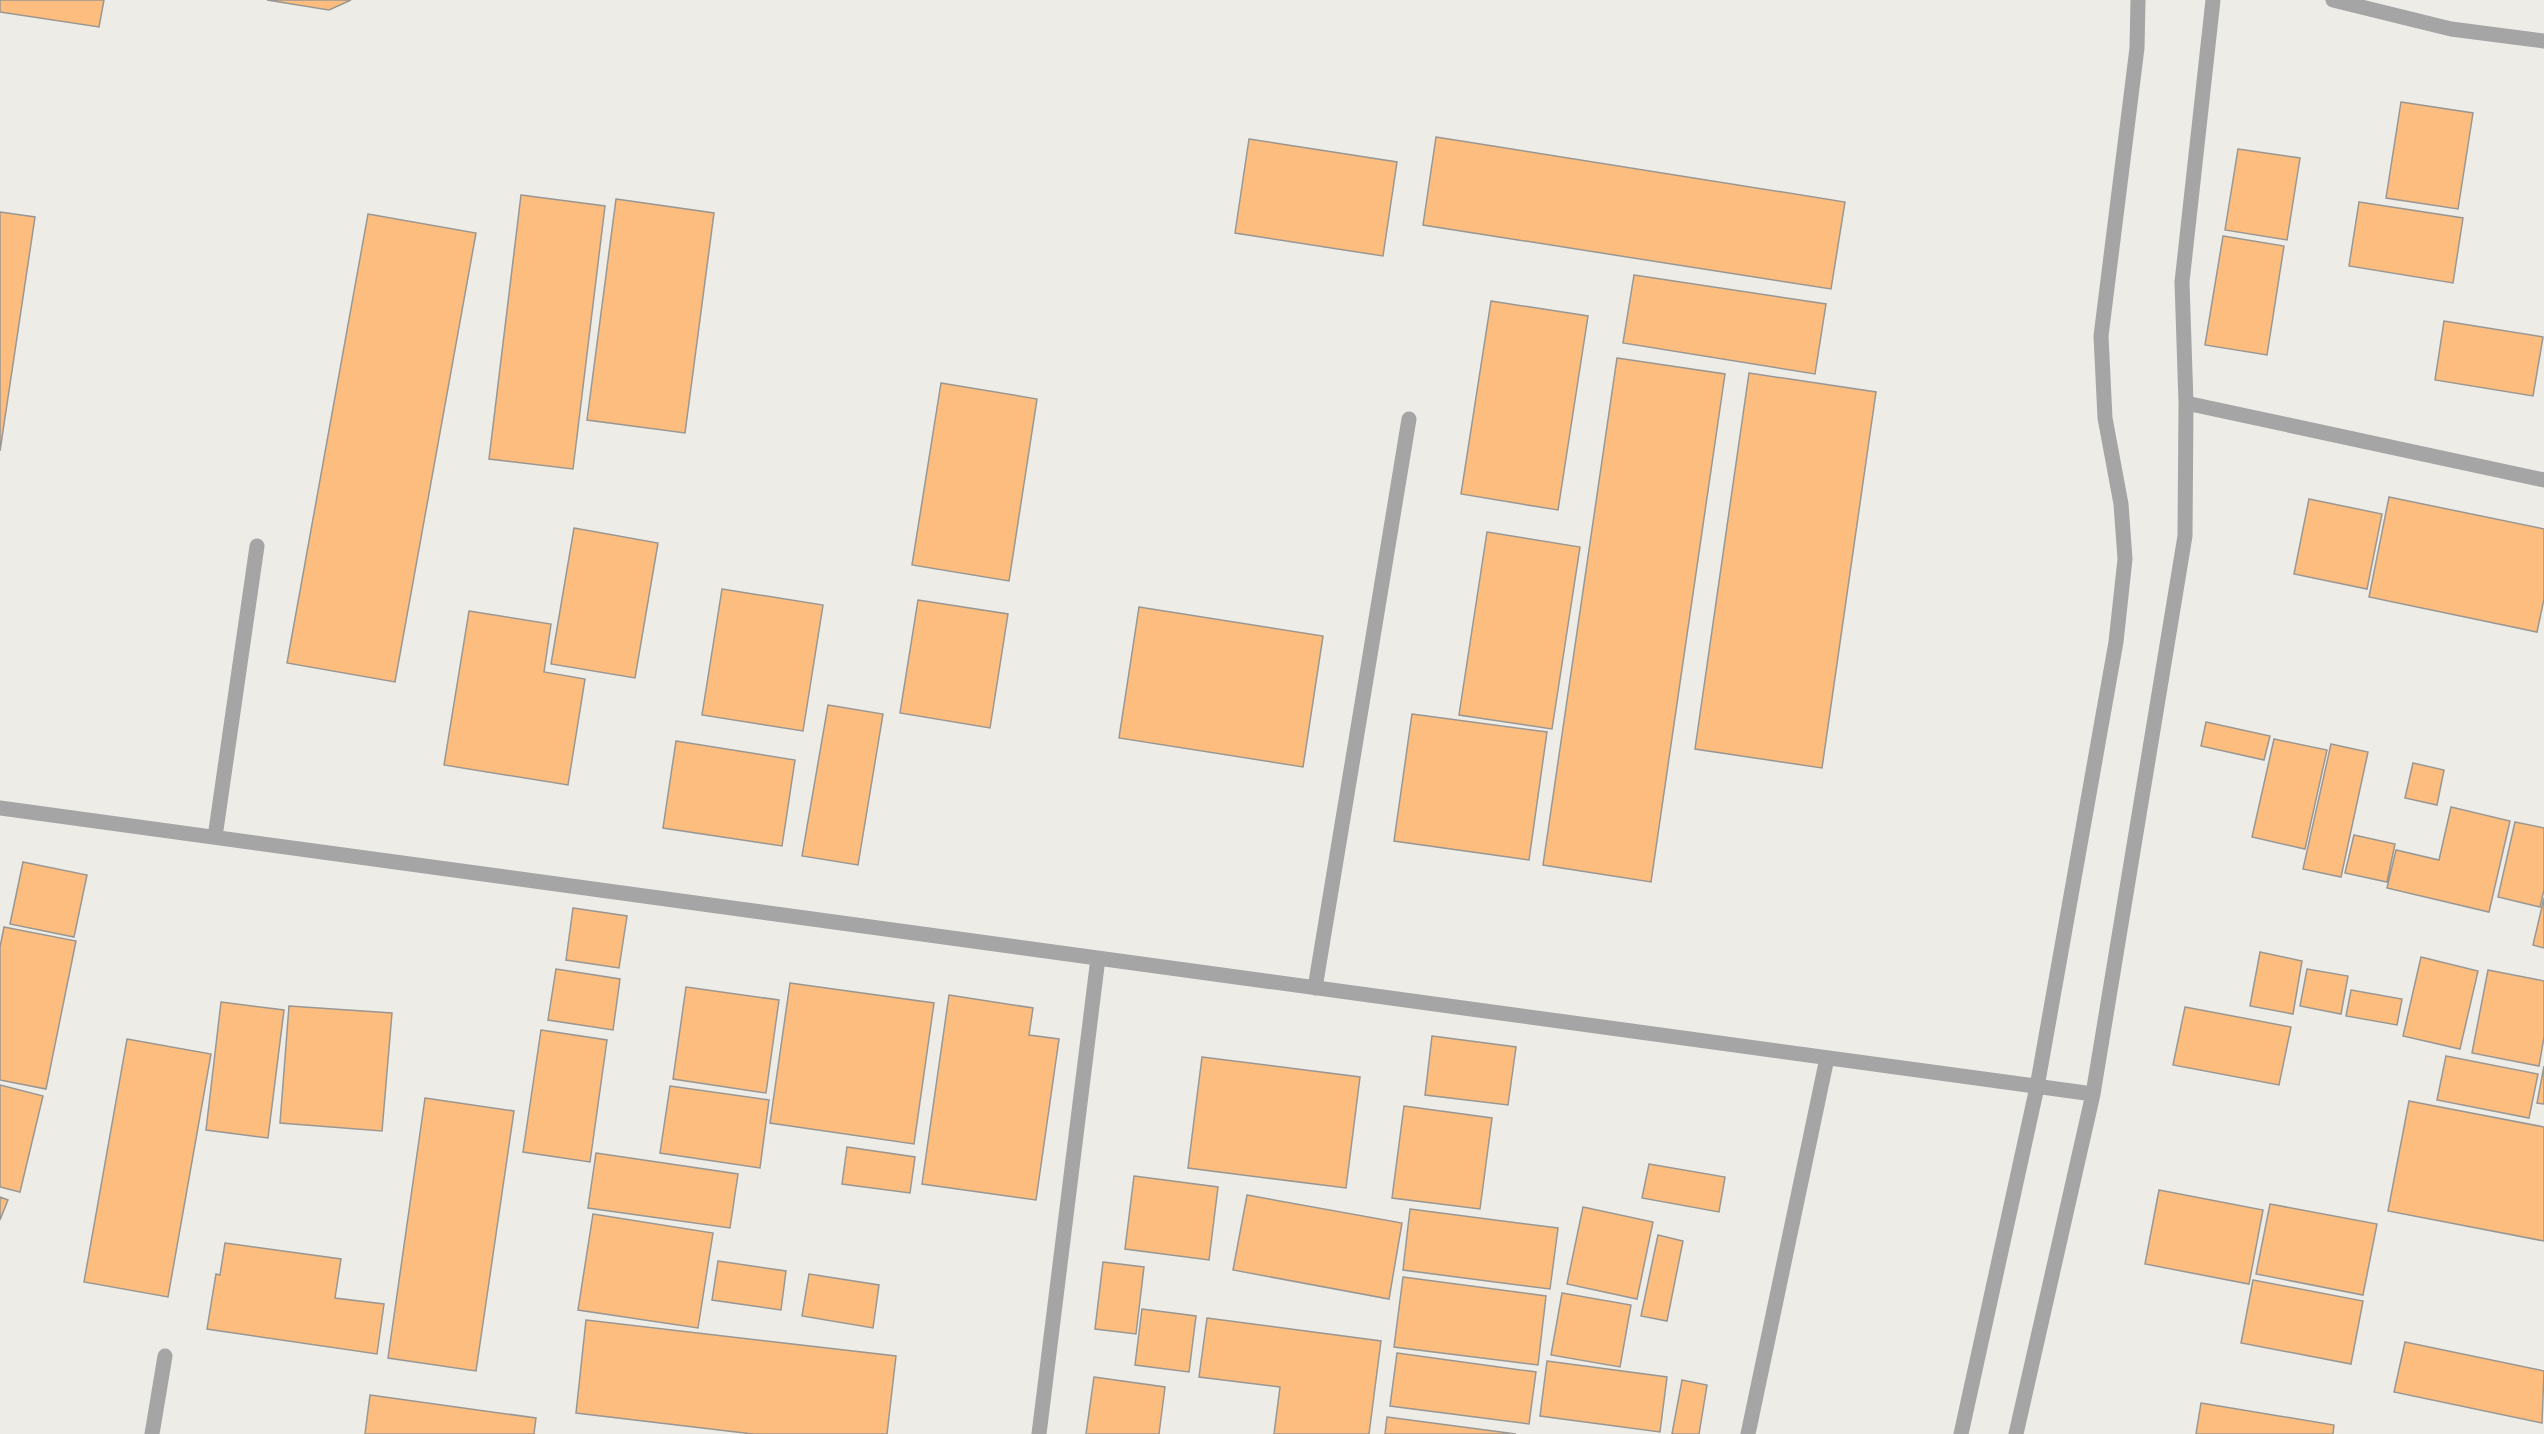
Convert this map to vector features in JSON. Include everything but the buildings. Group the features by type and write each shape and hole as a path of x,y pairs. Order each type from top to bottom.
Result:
{"street":[{"path":"1961,1434 2037,1087 2116,642 2124,559 2121,504 2105,418 2101,336 2137,48 2138,0"},
{"path":"2016,1434 2092,1094 2185,536 2186,403 2182,282 2213,0"},
{"path":"2333,0 2451,29 2544,41"},
{"path":"2186,403 2544,480"},
{"path":"1316,988 1409,419"},
{"path":"215,837 257,546"},
{"path":"0,808 2092,1094"},
{"path":"1039,1434 1098,958"},
{"path":"1749,1434 1827,1058"},
{"path":"152,1434 165,1356"}]}
